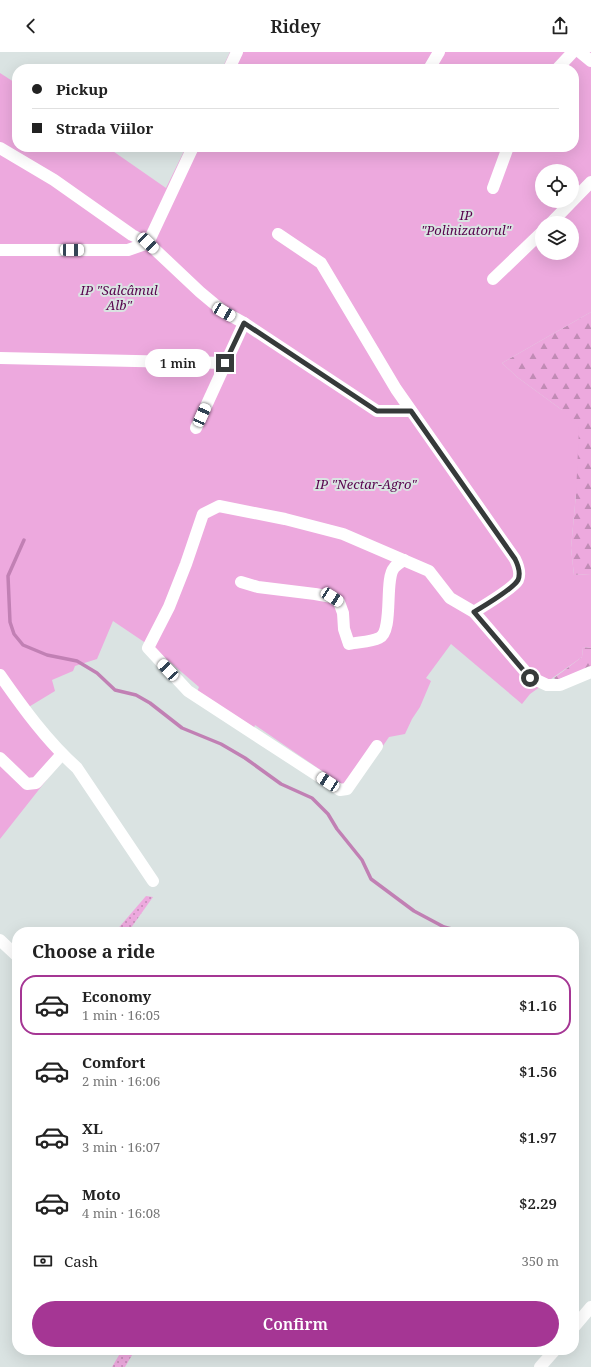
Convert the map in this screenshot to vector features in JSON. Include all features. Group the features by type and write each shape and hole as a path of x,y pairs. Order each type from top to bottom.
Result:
{"street":[{"path":"231,64 237,52"},
{"path":"432,64 439,52"},
{"path":"561,64 572,52"},
{"path":"580,52 591,61"},
{"path":"0,148 54,180 132,235 148,243 200,292 224,312 244,323 377,411 411,411"},
{"path":"0,250 128,250 148,243 191,152"},
{"path":"492,188 506,152"},
{"path":"558,216 591,182"},
{"path":"278,234 321,263 396,389 515,559 520,570 518,580 512,586 474,612"},
{"path":"493,279 535,239"},
{"path":"196,428 244,323"},
{"path":"0,358 225,363"},
{"path":"377,746 347,789 340,790 188,691 148,648 169,607 186,564 203,514 219,506 285,519 343,534 429,571 450,598 474,612 530,678 547,685 560,685 591,672"},
{"path":"241,582 258,587 332,597 339,602 343,613 344,629 349,644 380,638 384,634 390,578 393,568 404,560"},
{"path":"0,675 20,703 62,754 77,768 153,881"},
{"path":"0,758 27,784 36,783 62,754"},
{"path":"0,940 12,951"},
{"path":"579,1321 591,1307"},
{"path":"540,1367 551,1355"}],"green space":[{"path":"230,52 591,52 591,312 502,363 517,377 562,410 579,428 576,494 571,548 574,575 591,574 591,648 583,647 582,657 530,694 522,704 451,644 426,678 431,681 420,707 405,734 389,737 378,753 346,783 341,784 255,725 253,730 197,692 199,687 156,650 113,621 97,659 75,666 73,671 52,680 55,691 27,708 67,754 0,839 0,73 12,81 12,152 114,152 166,188 184,152 579,152 579,64 224,64"},
{"path":"591,312 591,574 574,575 571,548 576,494 562,410 517,377 502,363"},
{"path":"583,647 591,648 591,667 557,680 554,678 582,657"},
{"path":"146,896 153,897 132,927 119,927"},
{"path":"119,1355 132,1355 125,1367 112,1367"}],"waterway":[{"path":"24,540 8,576 10,622 14,634 23,645 47,655 77,661 97,673 115,690 136,695 150,703 182,728 221,744 245,758 281,784 312,798 328,814 337,829 362,860 371,879 414,911 444,927"}],"route":[{"path":"225,363 244,323 377,411 411,411 515,559 520,570 518,580 512,586 474,612 530,678"}],"park label":[{"name":"IP \"Polinizatorul\"","path":"466,222"},
{"name":"IP \"Salcâmul Alb\"","path":"119,298"},
{"name":"IP \"Nectar-Agro\"","path":"366,484"}]}
